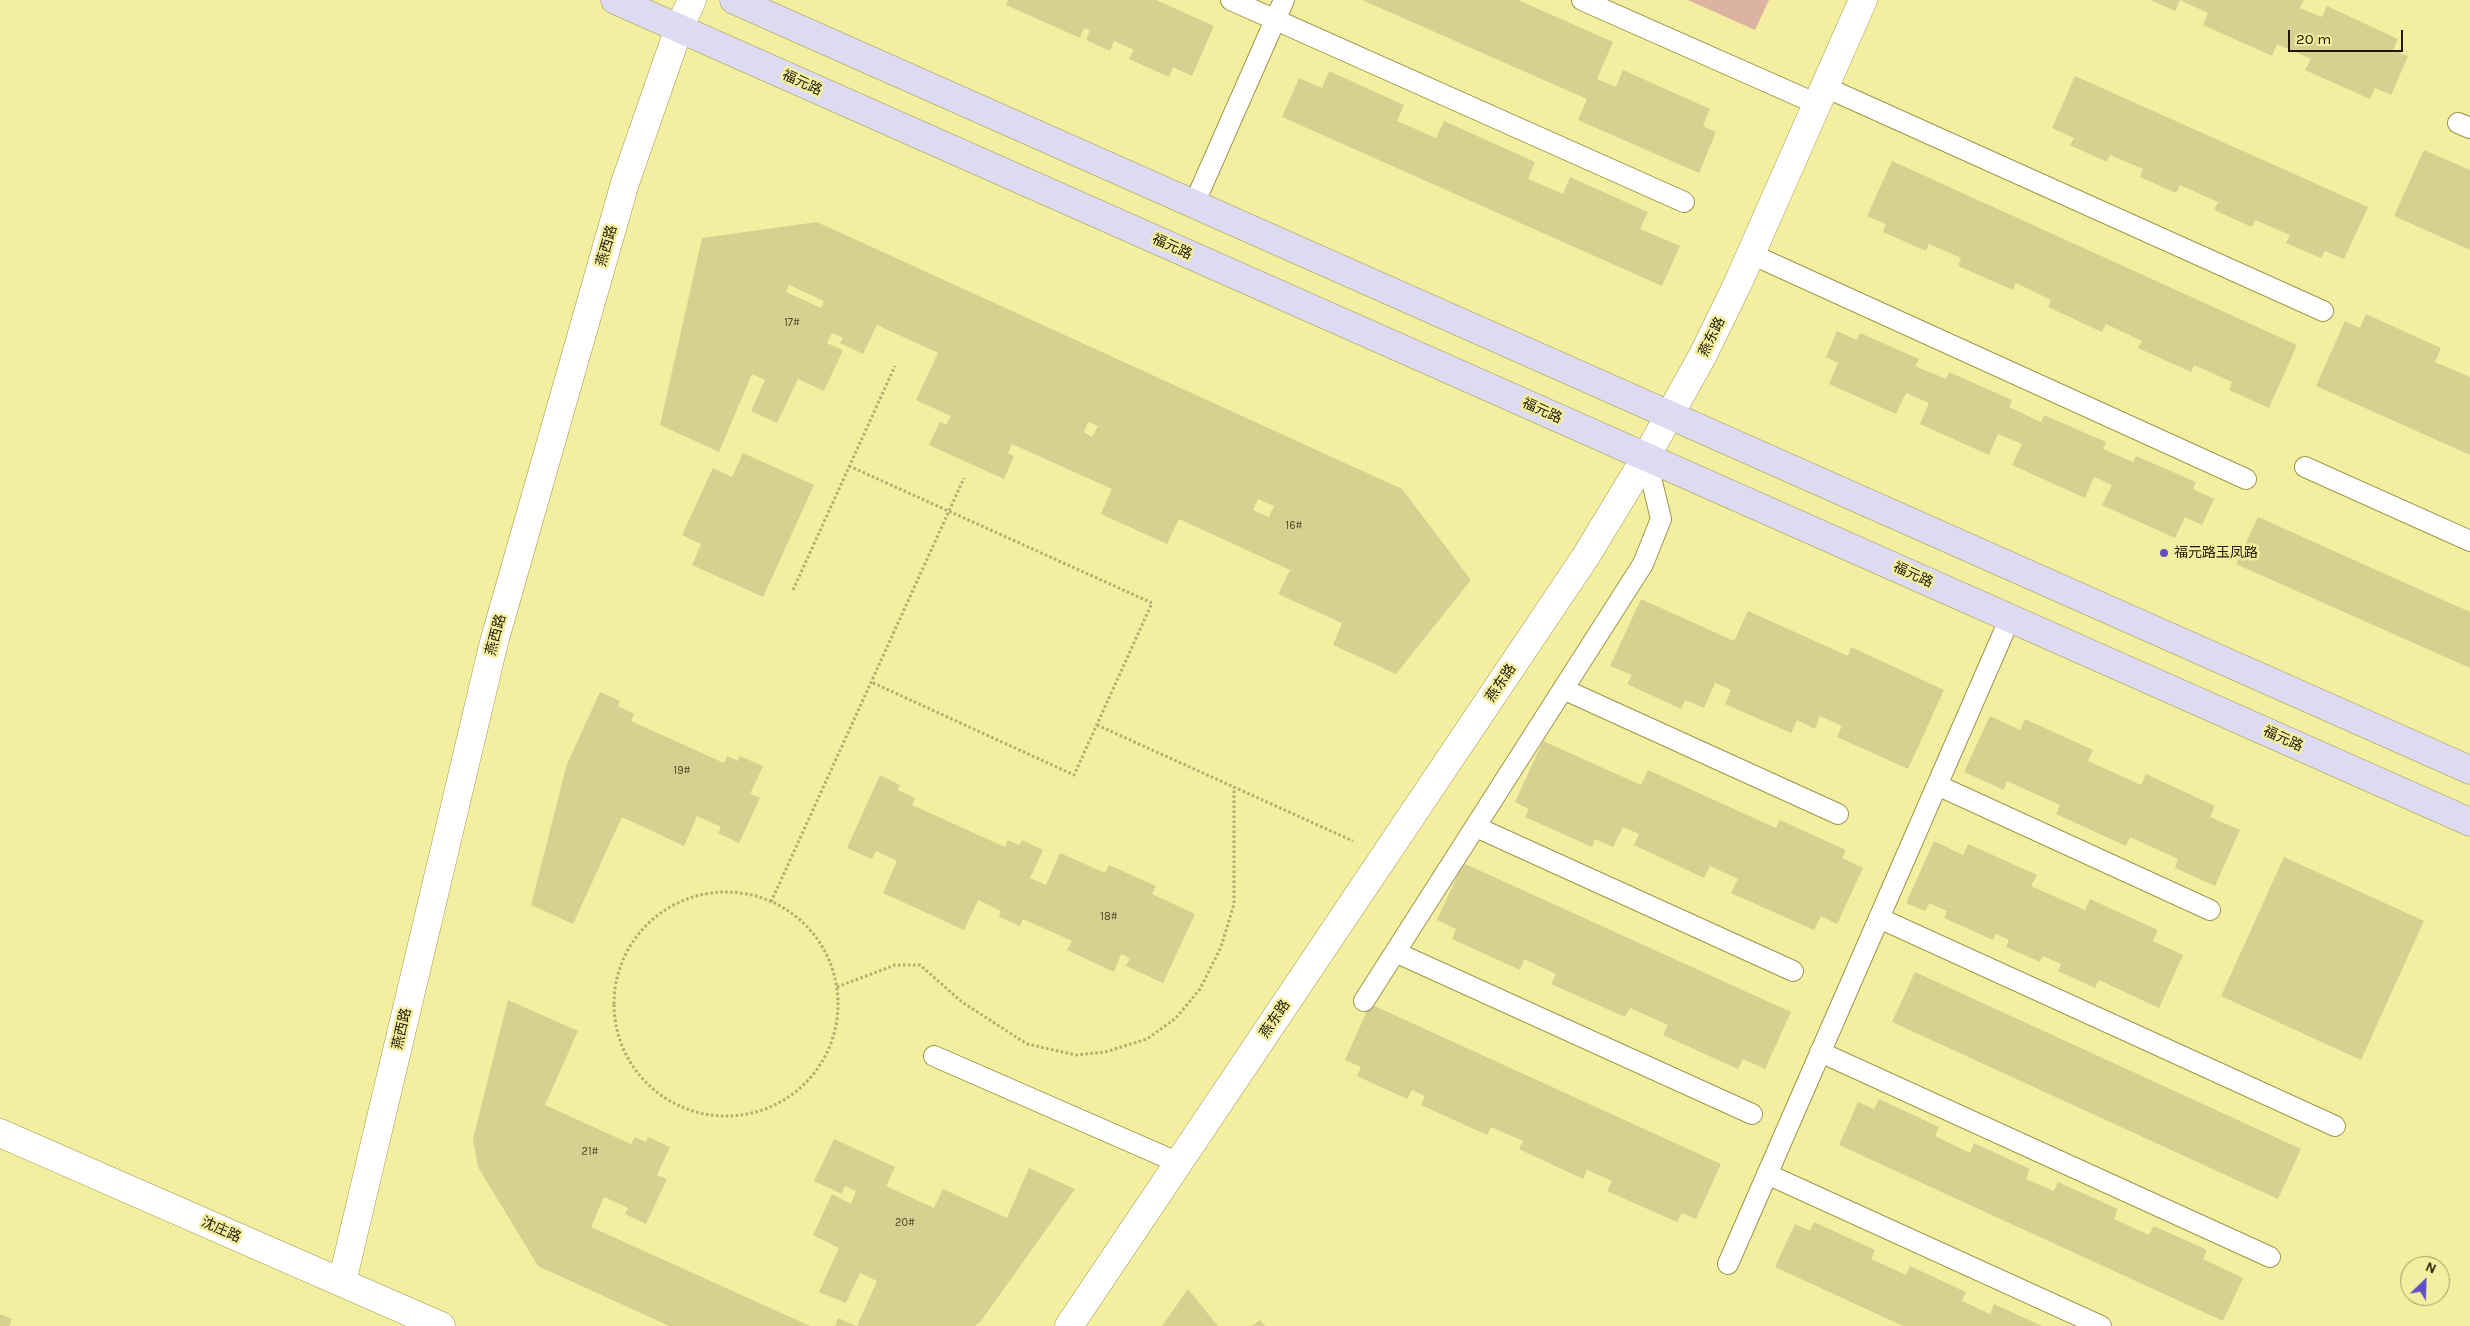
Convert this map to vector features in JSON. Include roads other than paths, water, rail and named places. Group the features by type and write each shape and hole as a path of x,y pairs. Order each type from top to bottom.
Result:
{"main road":[{"name":"福元路","path":"615,0 2470,822"},
{"path":"734,0 2470,770"}],"street":[{"name":"燕西路","path":"342,1282 494,642 625,183 679,28 692,0"},
{"name":"燕东路","path":"1069,1326 1586,556 1646,457 1703,355 1751,254 1863,0"},
{"name":"沈庄路","path":"0,1133 441,1326"}],"lane":[{"path":"1231,0 1684,202"},
{"path":"1194,204 1284,0"},
{"path":"1582,0 1821,96 2323,311"},
{"path":"1751,254 2246,479"},
{"path":"1364,1001 1643,564 1661,519 1646,457"},
{"path":"2305,467 2470,541"},
{"path":"1728,1264 2010,618"},
{"path":"1563,689 1838,814"},
{"path":"1937,785 2210,910"},
{"path":"1476,826 1793,971"},
{"path":"1879,918 2335,1126"},
{"path":"1395,952 1752,1114"},
{"path":"1820,1052 2270,1257"},
{"path":"934,1056 1179,1163"},
{"path":"1767,1174 2102,1326"}],"place":[{"name":"福元路玉凤路","path":"2164,553"}]}
